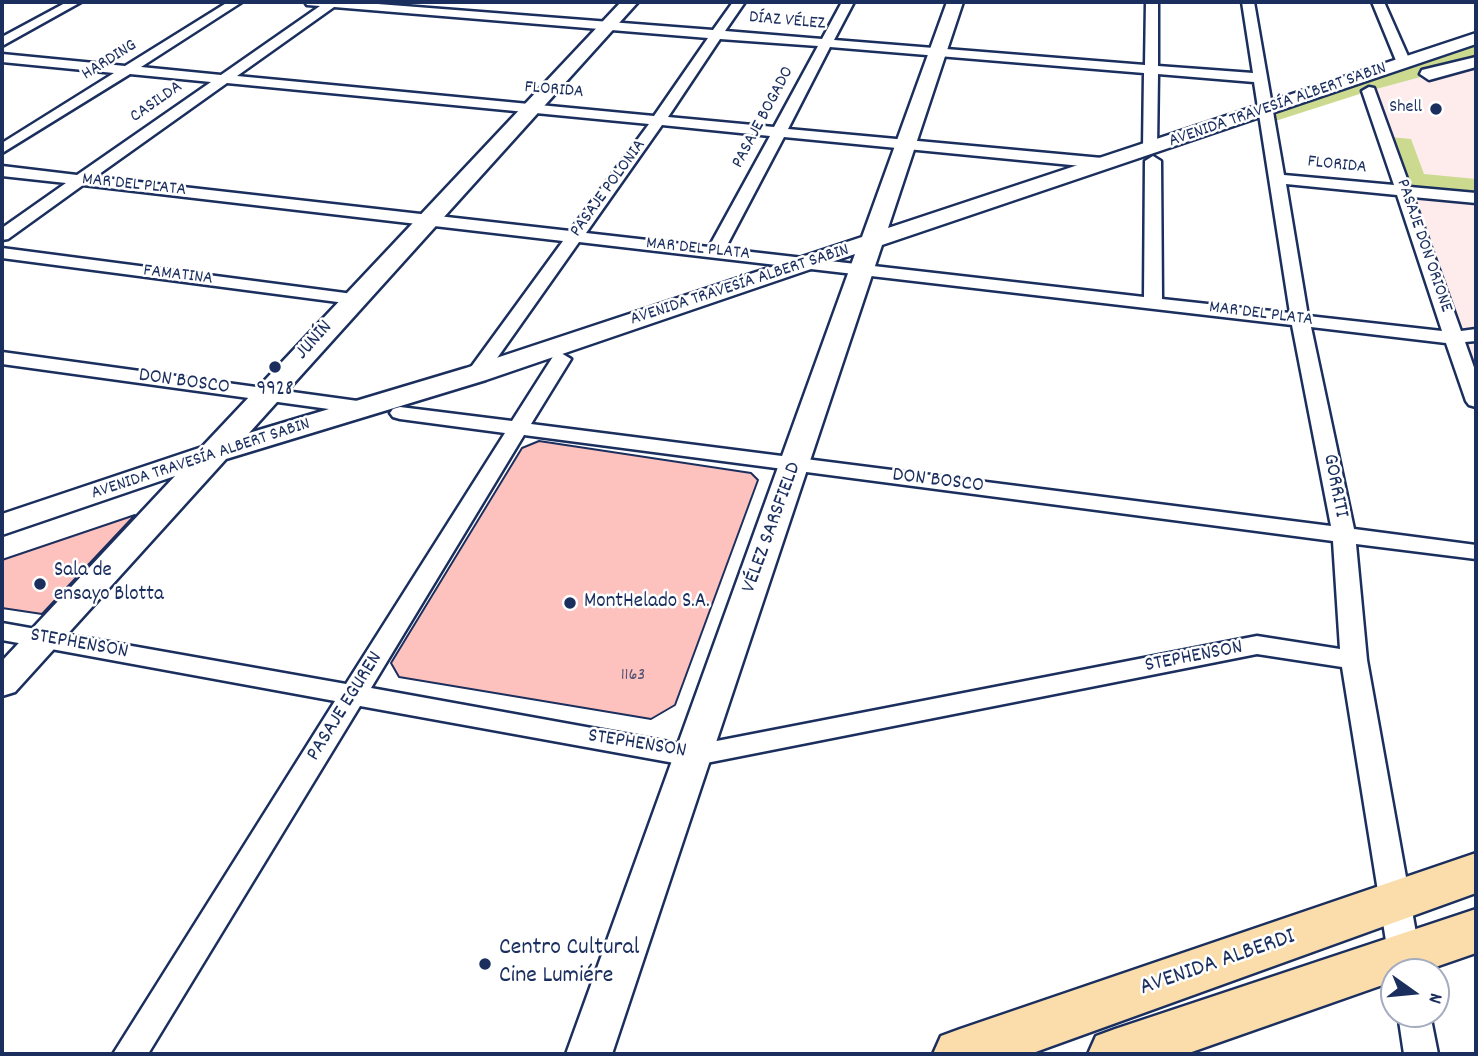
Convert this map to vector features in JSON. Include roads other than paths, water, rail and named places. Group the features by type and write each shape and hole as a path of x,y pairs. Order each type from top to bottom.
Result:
{"main road":[{"name":"JUNÍN","path":"2,683 427,219 630,2"},
{"name":"VÉLEZ SARSFIELD","path":"589,1054 691,756 796,463 860,258 906,144 955,2"},
{"name":"AVENIDA TRAVESÍA ALBERT SABIN","path":"2,544 860,258 1267,117 1476,38"},
{"name":"AVENIDA TRAVESÍA ALBERT SABIN","path":"1267,117 1476,62"},
{"name":"AVENIDA TRAVESÍA ALBERT SABIN","path":"2,525 211,454 476,374 811,262 860,258 1102,163 1151,155"},
{"name":"AVENIDA ALBERDI","path":"960,1054 1476,873"},
{"path":"1417,958 1476,931"},
{"path":"1115,1054 1380,971"}],"street":[{"path":"2,41 75,2"},
{"name":"HARDING","path":"2,149 236,2"},
{"name":"DÍAZ VÉLEZ","path":"312,2 1261,78"},
{"path":"466,14 481,2"},
{"name":"PASAJE POLONIA","path":"476,374 658,121 739,2"},
{"name":"PASAJE BOGADO","path":"715,252 848,2"},
{"path":"1152,2 1153,302"},
{"name":"GORRITI","path":"1248,2 1300,320 1343,534 1354,660 1393,902 1405,958"},
{"path":"1378,2 1404,63"},
{"name":"CASILDA","path":"2,235 333,3"},
{"name":"FLORIDA","path":"2,58 1102,163"},
{"name":"PASAJE DON ORIONE","path":"1369,91 1476,401"},
{"name":"MAR DEL PLATA","path":"2,171 811,262 860,258 1153,302 1455,338 1476,335"},
{"name":"FLORIDA","path":"1278,179 1476,198"},
{"name":"FAMATINA","path":"2,253 354,299"},
{"name":"DON BOSCO","path":"2,358 365,408"},
{"name":"PASAJE EGUREN","path":"130,1054 561,359"},
{"name":"DON BOSCO","path":"400,413 1476,552"},
{"name":"STEPHENSON","path":"2,631 691,756 1257,645 1354,660"},
{"path":"1416,1028 1420,1054"}],"place":[{"name":"Shell","path":"1436,109"},
{"name":"9928","path":"275,367"},
{"name":"Sala de ensayo Blotta","path":"40,584"},
{"name":"MontHelado S.A.","path":"570,603"},
{"name":"Centro Cultural Cine Lumiére","path":"485,964"}]}
